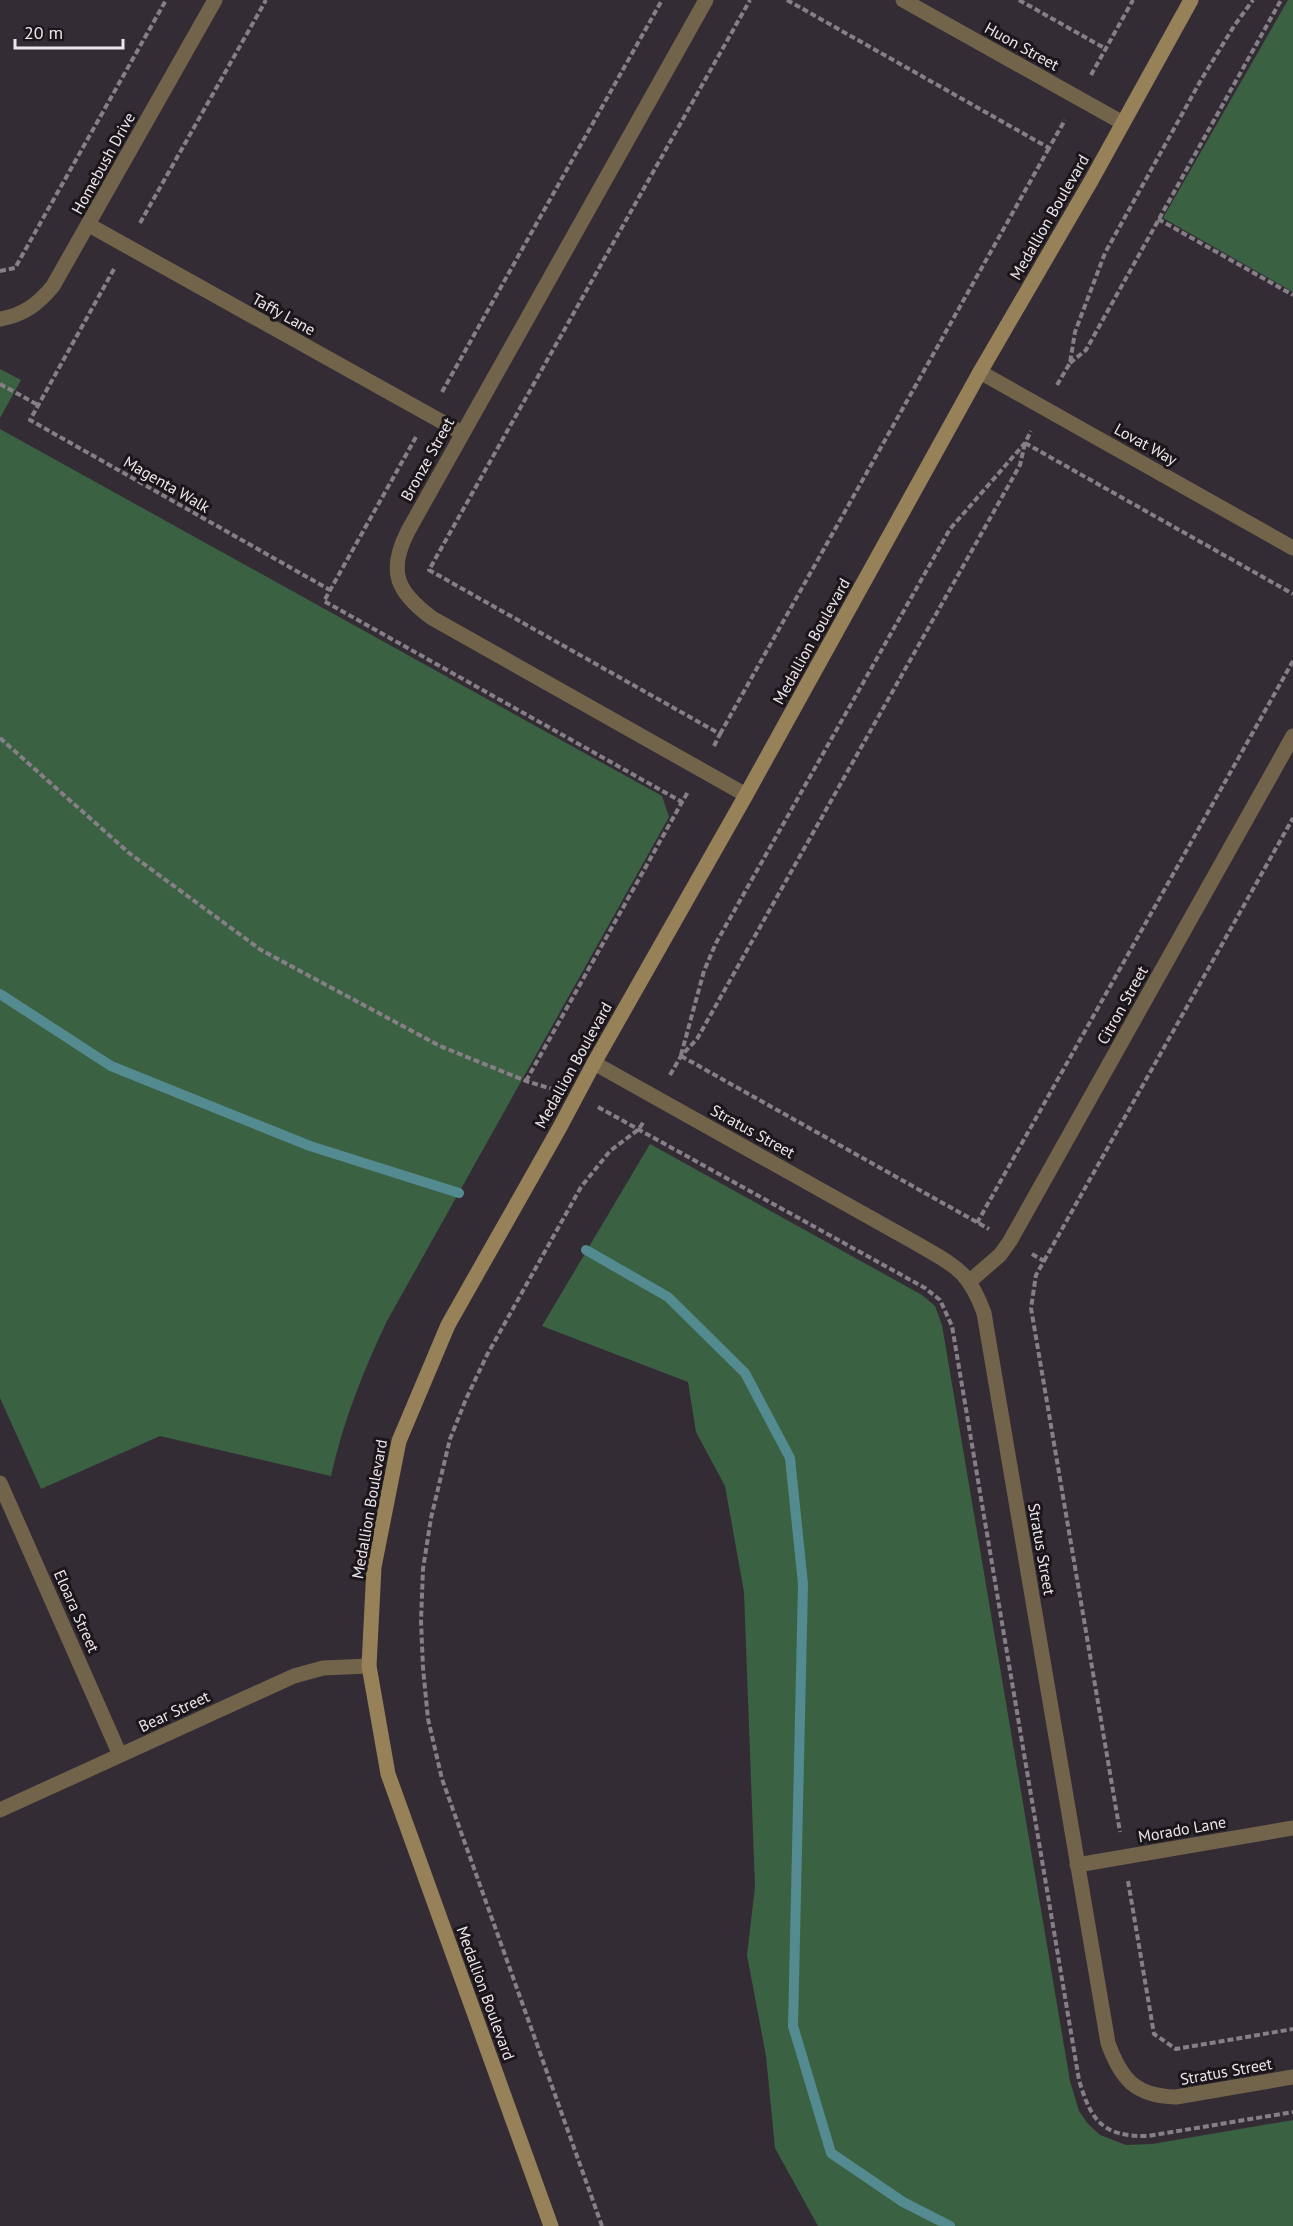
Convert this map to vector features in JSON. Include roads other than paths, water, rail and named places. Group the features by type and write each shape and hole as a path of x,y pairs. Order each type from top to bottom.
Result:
{"street":[{"name":"Homebush Drive","path":"0,319 25,312 39,302 53,286 215,0"},
{"name":"Bronze Street","path":"706,0 408,531 398,554 396,567 398,579 404,591 416,606 432,618 746,795"},
{"name":"Huon Street","path":"903,0 1123,123"},
{"name":"Medallion Boulevard","path":"551,2226 388,1774 369,1666 374,1567 399,1442 448,1325 746,795 980,372 1191,0"},
{"name":"Taffy Lane","path":"89,225 462,433"},
{"name":"Lovat Way","path":"980,372 1293,548"},
{"name":"Citron Street","path":"970,1281 1000,1256 1010,1241 1293,736"},
{"name":"Stratus Street","path":"594,1063 921,1246 952,1264 970,1281 984,1313 1108,2043 1121,2074 1132,2085 1152,2095 1176,2097 1293,2078"},
{"name":"Eloara Street","path":"0,1483 120,1755"},
{"name":"Bear Street","path":"0,1810 294,1676 323,1668 369,1666"},
{"name":"Morado Lane","path":"1077,1865 1293,1828"}],"waterway":[{"path":"0,994 111,1066 310,1146 459,1193"},
{"path":"586,1250 668,1297 745,1373 790,1458 803,1584 793,2026 831,2153 903,2202 950,2226"}]}
